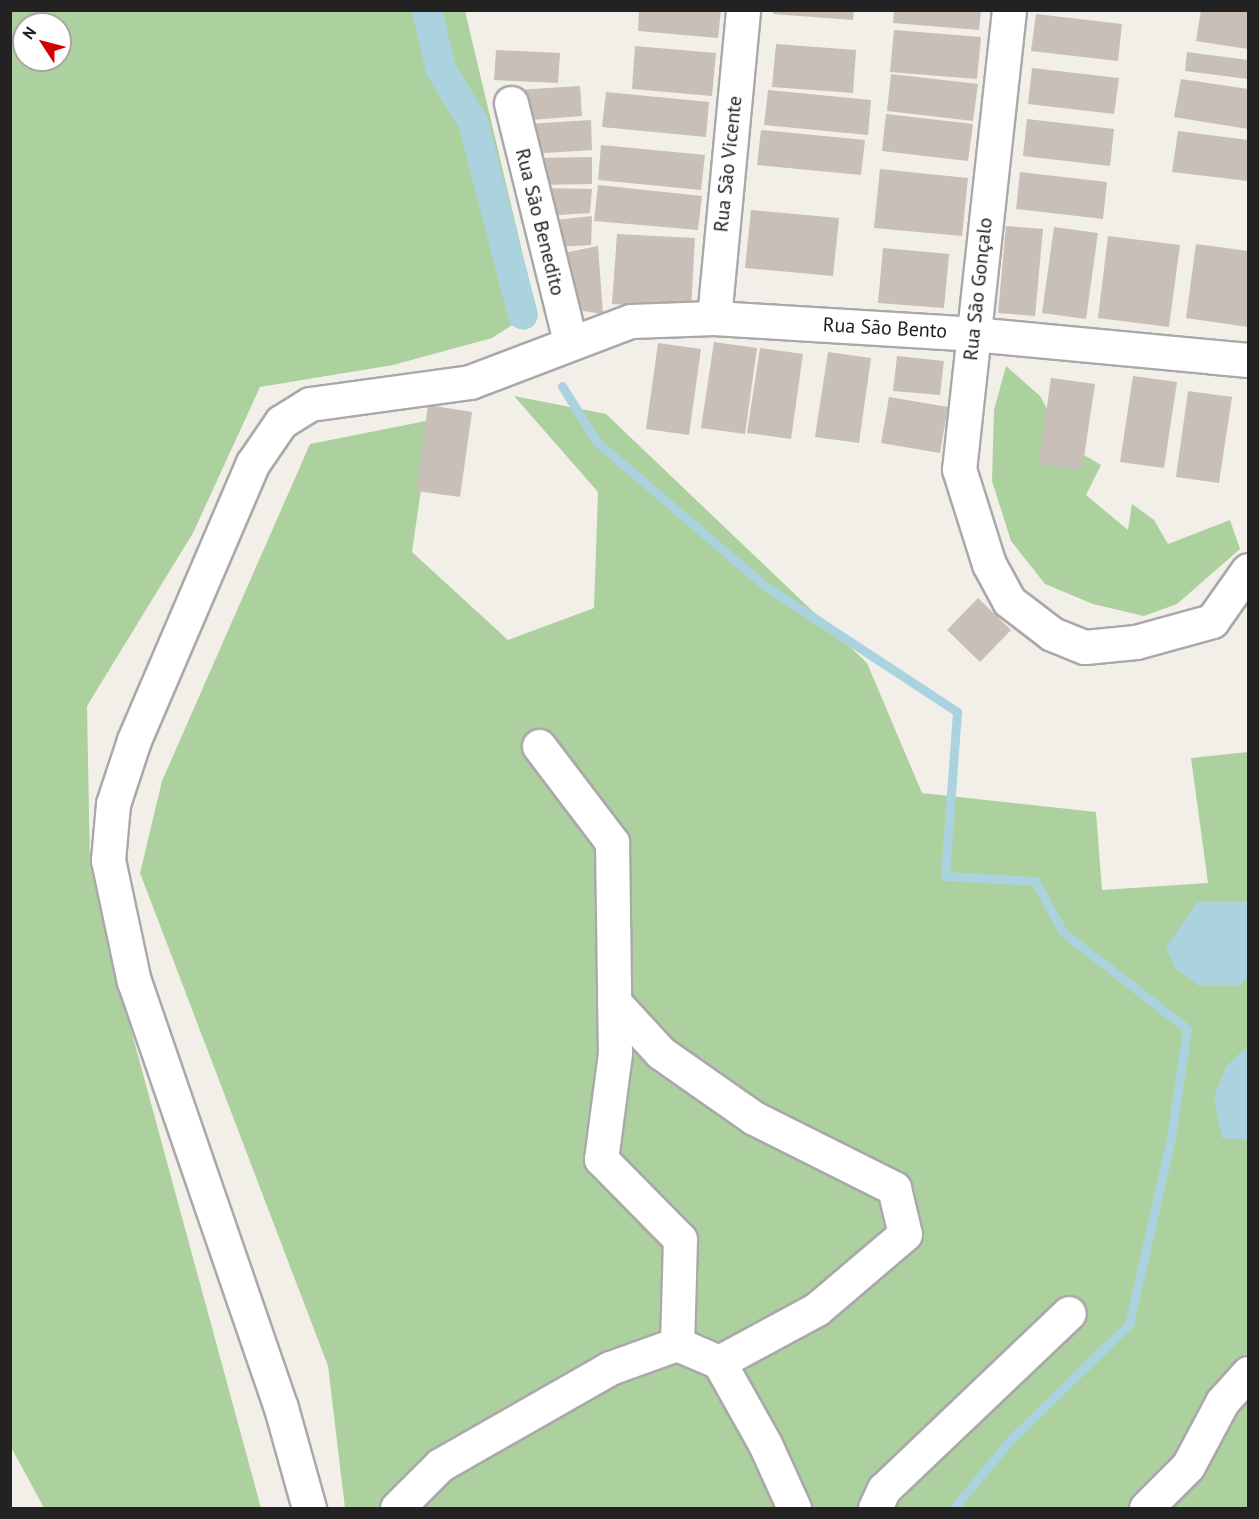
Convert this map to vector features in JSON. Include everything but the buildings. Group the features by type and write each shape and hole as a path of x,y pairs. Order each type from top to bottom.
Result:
{"street":[{"name":"Rua São Vicente","path":"714,318 743,10"},
{"name":"Rua São Gonçalo","path":"1009,10 959,469 989,564 1009,601 1052,634 1085,647 1136,642 1212,621 1248,570"},
{"name":"Rua São Benedito","path":"511,103 570,340"},
{"name":"Rua São Bento","path":"309,1509 281,1408 134,982 108,860 113,804 134,740 253,463 282,422 310,404 470,382 570,340 630,321 714,318 973,334 1248,360"},
{"path":"539,746 612,842 615,1053 601,1160 680,1239 677,1344"},
{"path":"614,1002 661,1053 754,1118 894,1188 904,1234 817,1309 719,1362"},
{"path":"875,1509 884,1489 1069,1313"},
{"path":"398,1509 440,1465 610,1368 677,1344 719,1362 765,1444 794,1509"},
{"path":"1146,1509 1188,1466 1222,1402 1248,1373"}],"green space":[{"path":"10,11 465,11 536,310 492,338 393,365 260,387 193,533 87,706 90,865 130,1026 261,1508 44,1508 11,1447"},
{"path":"1006,366 1040,396 1067,445 1101,465 1086,495 1128,530 1132,504 1154,520 1168,544 1230,520 1240,549 1177,604 1144,616 1093,604 1045,584 1011,541 992,481 994,410"},
{"path":"514,396 606,414 867,663 922,793 1096,812 1102,890 1208,883 1191,758 1248,752 1248,1508 345,1508 328,1366 140,873 162,781 310,444 431,420 412,552 508,640 594,608 598,492"}],"water":[{"path":"1248,901 1248,976 1240,986 1199,986 1176,969 1166,947 1198,902"},
{"path":"1244,1049 1248,1050 1248,1140 1222,1138 1214,1097 1226,1067"}],"waterway":[{"path":"427,10 441,70 473,122 523,315"},
{"path":"562,386 597,442 764,585 957,712 945,876 1035,881 1063,932 1187,1029 1171,1138 1129,1324 1011,1439 954,1508"}]}
